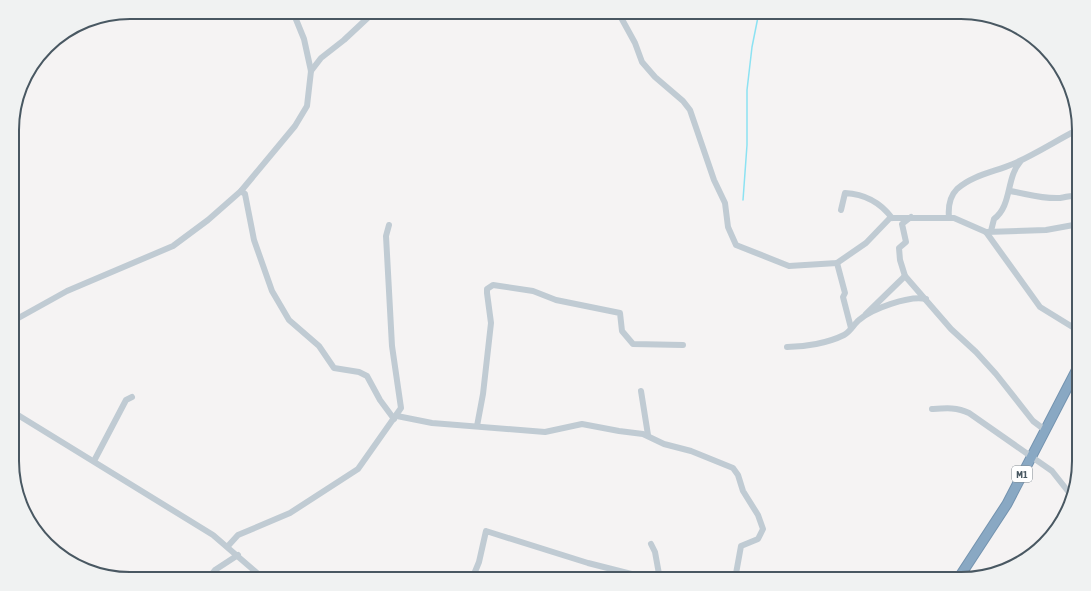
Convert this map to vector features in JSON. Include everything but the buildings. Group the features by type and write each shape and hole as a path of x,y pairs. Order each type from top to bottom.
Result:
{"highway":[{"name":"M1","path":"963,572 1007,504 1072,379"}],"street":[{"path":"19,319 67,291 173,246 208,220 241,190 259,171 302,116 309,96 311,71 304,39 297,19"},
{"path":"311,71 321,58 344,40 366,19"},
{"path":"622,19 635,42 642,62 655,77 683,101 690,110 714,180 725,203 728,227 736,245 789,266 837,263 866,243 892,218 954,218 989,232 1046,230 1072,225"},
{"path":"949,218 949,201 957,189 979,175 999,170 1021,161 1072,133"},
{"path":"989,232 994,219 1002,211 1010,191 1012,172 1021,161"},
{"path":"241,190 245,194 252,235 267,278 287,317 295,327 319,346 334,368 358,372 367,376 380,400 396,418 432,423 545,432 582,424 648,435 669,446 691,451 736,471 743,491 758,515 763,528 758,539 741,546 736,572"},
{"path":"1010,191 1038,198 1061,198 1072,195"},
{"path":"841,210 843,195 845,193 854,194 876,202 892,218"},
{"path":"911,217 902,224 906,242 899,248 900,260 905,276 951,329 976,352 996,374 1033,421 1045,430"},
{"path":"228,546 238,535 290,513 350,475 365,461 371,449 396,418 401,408 392,346 386,236 388,225"},
{"path":"989,232 1040,307 1072,327"},
{"path":"837,263 845,292 843,297 852,328"},
{"path":"787,347 826,341 843,336 905,276"},
{"path":"477,426 483,394 491,323 486,293 487,289 493,285 533,291 556,300 620,313 622,331 633,344 683,345"},
{"path":"860,319 887,306 900,302 914,298 926,300"},
{"path":"641,392 648,435"},
{"path":"94,461 126,400 132,397"},
{"path":"932,409 961,409 1052,471 1068,491"},
{"path":"19,416 182,515 228,546 256,572"},
{"path":"475,572 479,562 486,531 588,563 623,572"},
{"path":"651,544 655,552 659,572"},
{"path":"213,572 238,555"}],"waterway":[{"path":"743,200 747,145 747,90 752,47 758,19"}]}
